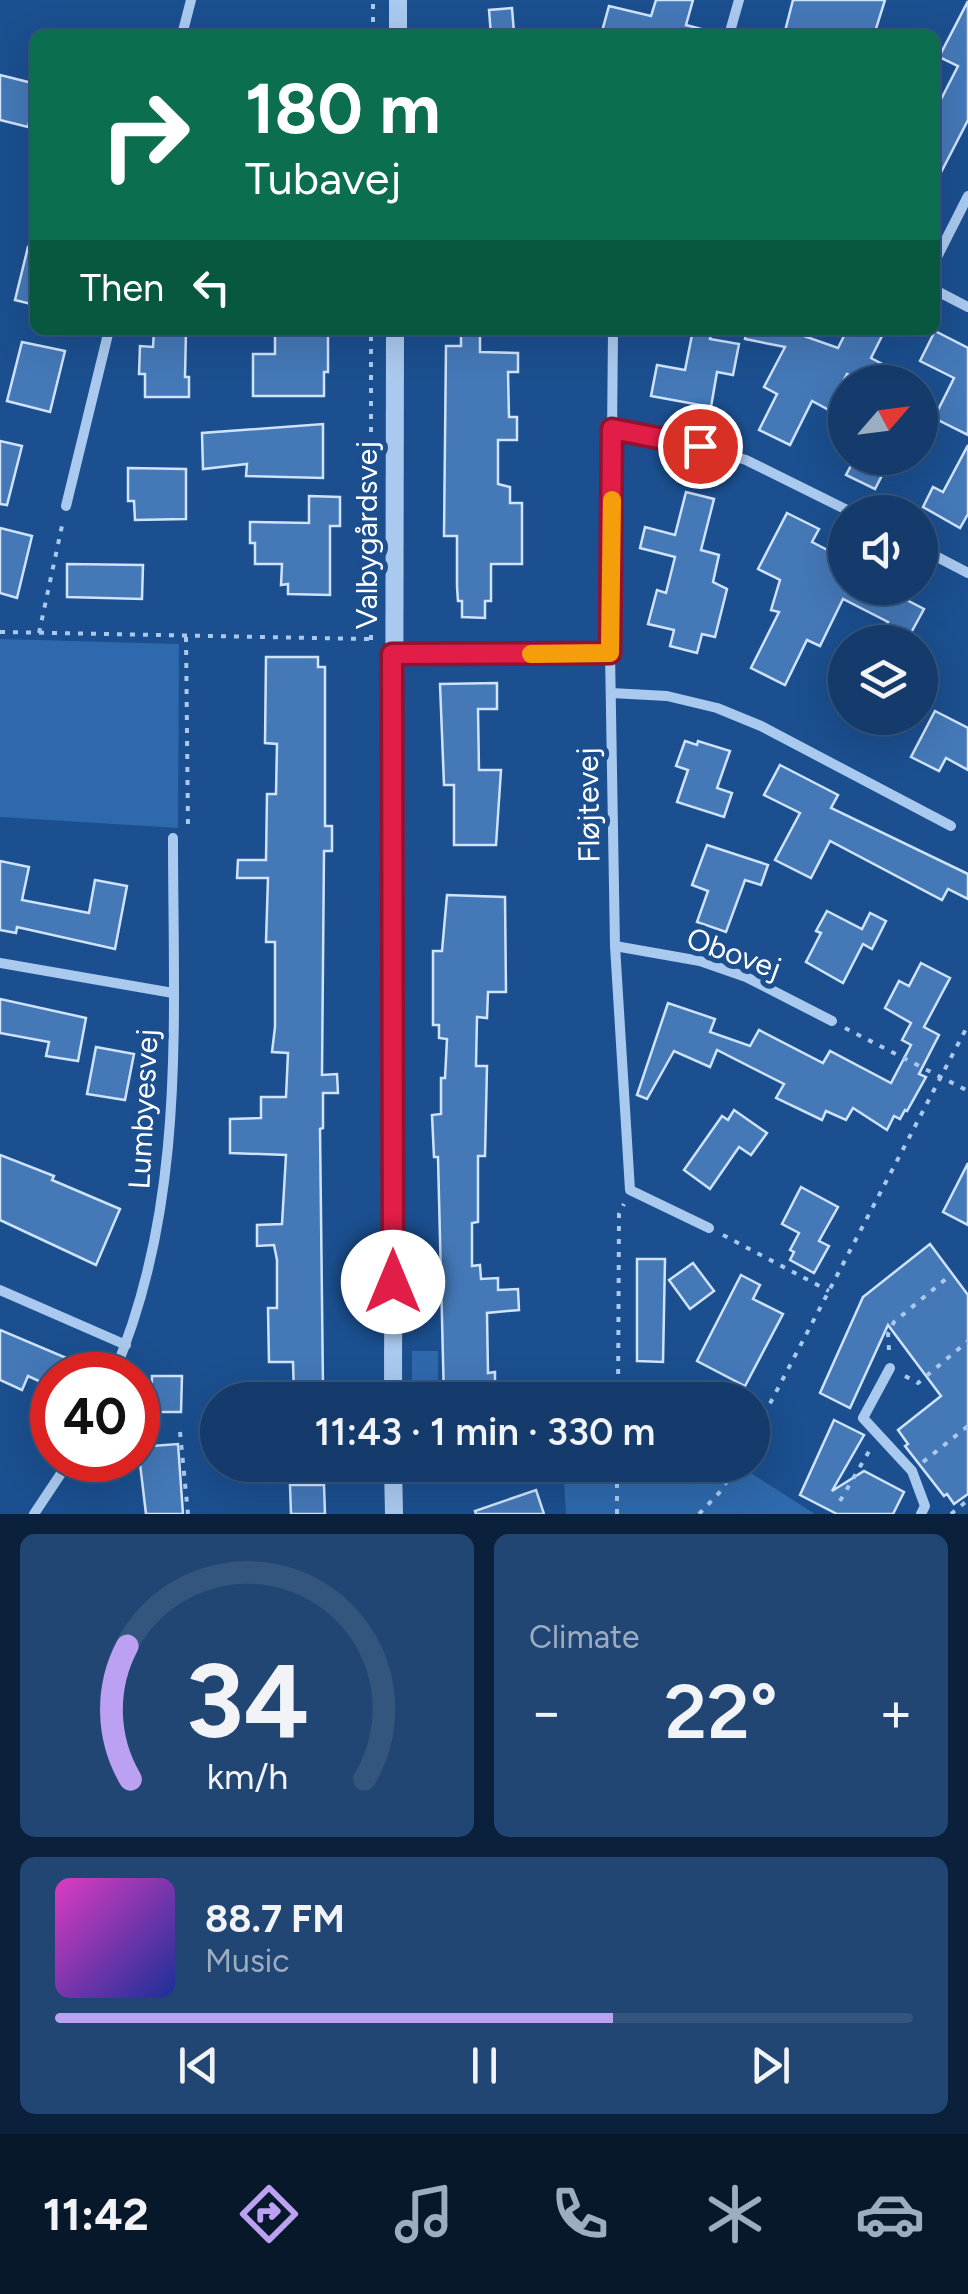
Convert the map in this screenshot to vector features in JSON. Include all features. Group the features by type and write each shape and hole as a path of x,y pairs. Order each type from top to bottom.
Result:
{"street":[{"path":"183,30 191,0"},
{"path":"398,0 398,30"},
{"path":"730,30 739,0"},
{"path":"940,251 968,196"},
{"path":"940,293 968,307"},
{"path":"66,506 108,335"},
{"name":"Valbygårdsvej","path":"393,1382 395,335"},
{"name":"Fløjtevej","path":"613,335 610,653 616,946 630,1190"},
{"path":"612,429 700,446 746,460 828,501"},
{"path":"938,557 968,573"},
{"path":"392,654 610,653"},
{"path":"611,693 668,696 716,708 761,726 951,826"},
{"name":"Lumbyesvej","path":"123,1352 152,1262 166,1187 174,838"},
{"name":"Obovej","path":"616,946 700,960 746,977 832,1022"},
{"path":"0,964 173,993"},
{"path":"630,1190 710,1228"},
{"path":"0,1290 126,1345"},
{"path":"890,1368 863,1418 912,1471 923,1510 936,1514"},
{"path":"34,1514 55,1482"},
{"path":"394,1482 394,1514"}],"path":[{"path":"373,0 373,30"},
{"path":"370,638 372,335"},
{"path":"39,634 66,506"},
{"path":"0,632 370,638 392,654"},
{"path":"174,838 188,830 186,637"},
{"path":"832,1022 968,1090"},
{"path":"770,1403 968,1025"},
{"path":"618,1382 619,1214 630,1190"},
{"path":"710,1228 829,1290"},
{"path":"947,1278 894,1322 888,1334 890,1368 918,1382 968,1341"},
{"path":"912,1471 968,1426"},
{"path":"180,1432 188,1514"},
{"path":"840,1501 865,1453 882,1439"},
{"path":"617,1514 618,1482"},
{"path":"699,1514 726,1482"},
{"path":"951,1514 968,1500"}],"shaded area":[{"path":"0,639 179,644 178,828 0,817"},
{"path":"412,1351 438,1351 438,1382 412,1382"},
{"path":"564,1482 765,1482 815,1514 566,1514"}],"building":[{"path":"656,0 693,0 686,25 701,30 602,30 609,6 651,16"},
{"path":"793,0 885,0 876,30 785,30"},
{"path":"968,1 968,120 940,174 940,101 958,66 940,55"},
{"path":"512,8 514,30 491,30 489,10"},
{"path":"0,75 30,82 28,127 0,120"},
{"path":"28,247 30,247 30,304 15,300"},
{"path":"940,334 968,348 968,435 938,420 938,410 954,378 938,370 938,365 920,361 933,335"},
{"path":"154,335 186,335 189,397 145,397 145,374 139,374 140,346 153,347"},
{"path":"275,335 328,335 324,396 253,396 253,354 275,354"},
{"path":"461,335 480,335 480,352 518,353 518,372 508,372 509,417 517,417 517,440 498,440 498,484 510,487 510,503 522,503 522,564 491,564 491,601 485,601 485,618 462,617 457,587 457,536 444,536 446,346 461,346"},
{"path":"692,335 711,335 710,339 739,344 733,375 717,372 711,407 651,396 657,365 685,370"},
{"path":"745,335 801,335 838,348 844,335 882,335 871,358 884,365 828,365 828,409 812,401 790,445 759,430 777,394 764,387 785,347 745,339"},
{"path":"22,342 65,351 50,412 7,401"},
{"path":"323,424 323,478 246,476 247,464 203,469 202,433"},
{"path":"0,441 22,446 7,505 0,504"},
{"path":"968,445 968,514 960,528 938,516 938,495 929,495 933,487 943,492"},
{"path":"128,468 186,469 186,519 135,520 134,501 128,501"},
{"path":"846,475 882,475 875,489"},
{"path":"686,492 714,499 701,550 719,555 713,582 727,589 715,637 702,634 697,653 670,646 674,630 648,624 657,590 666,593 675,557 640,548 645,527 675,535"},
{"path":"309,496 340,497 340,526 330,526 330,595 288,594 288,584 281,585 282,564 255,564 255,543 250,543 250,522 309,523"},
{"path":"787,513 819,529 812,542 828,550 828,605 840,605 820,646 807,640 785,685 751,668 779,612 771,610 780,580 758,569"},
{"path":"0,528 32,536 17,598 0,593"},
{"path":"67,564 143,565 142,599 67,597"},
{"path":"855,605 916,605 924,609 915,625 886,625 888,622"},
{"path":"266,657 318,657 318,667 325,667 325,826 332,826 332,851 324,851 322,1075 337,1074 338,1093 323,1093 320,1129 323,1382 294,1382 293,1362 269,1362 268,1308 277,1308 277,1260 274,1245 257,1246 257,1225 282,1224 286,1155 230,1153 230,1119 261,1118 261,1097 286,1097 288,1053 272,1052 275,942 266,942 268,878 237,878 238,860 266,860 267,794 276,794 277,744 265,743"},
{"path":"497,683 497,709 478,709 479,770 501,770 496,845 454,845 454,785 444,785 440,684"},
{"path":"938,713 968,728 968,770 946,758 939,771 911,757 922,735 938,735"},
{"path":"685,741 730,751 717,788 732,793 724,817 677,802 688,770 676,766"},
{"path":"780,765 838,795 831,808 968,874 968,899 948,889 942,900 830,841 811,878 775,860 800,813 764,795"},
{"path":"707,845 768,865 761,885 745,880 726,932 697,922 708,891 692,885"},
{"path":"0,861 29,867 22,900 89,913 95,880 127,886 115,949 17,927 16,933 0,930"},
{"path":"447,895 505,897 506,992 488,992 487,1018 477,1017 476,1066 487,1066 485,1156 478,1156 478,1222 472,1223 472,1266 480,1265 481,1279 498,1278 498,1290 518,1289 519,1310 487,1313 488,1373 495,1372 495,1382 444,1382 438,1157 434,1157 432,1115 441,1114 441,1078 445,1078 447,1039 439,1038 439,1025 433,1025 433,951 442,951"},
{"path":"827,911 862,929 870,913 886,921 872,949 863,944 843,983 806,962"},
{"path":"921,963 950,978 924,1027 939,1035 919,1074 926,1077 907,1111 900,1119 894,1116 887,1130 853,1108 846,1120 826,1111 822,1120 776,1098 784,1084 717,1050 710,1067 674,1051 647,1099 637,1095 668,1003 715,1019 710,1032 750,1046 759,1030 823,1063 830,1051 891,1083 911,1045 902,1040 911,1023 885,1008 899,981 909,986"},
{"path":"0,999 86,1018 78,1061 46,1056 49,1042 0,1033"},
{"path":"96,1047 134,1054 125,1100 87,1094"},
{"path":"734,1110 767,1133 751,1155 739,1147 710,1189 684,1170 722,1116 728,1120"},
{"path":"0,1155 54,1176 52,1180 120,1209 96,1265 0,1220"},
{"path":"968,1163 968,1225 943,1212"},
{"path":"801,1187 838,1207 819,1241 829,1246 814,1273 790,1260 794,1252 790,1250 799,1233 782,1224"},
{"path":"930,1244 968,1295 968,1494 954,1504 905,1446 908,1444 898,1430 941,1396 888,1325 850,1408 820,1393 863,1297"},
{"path":"637,1259 665,1259 663,1362 637,1361"},
{"path":"693,1263 714,1291 690,1309 669,1280"},
{"path":"741,1275 760,1285 753,1299 783,1314 747,1382 737,1382 697,1361"},
{"path":"0,1330 52,1352 30,1352 30,1377 22,1390 0,1380"},
{"path":"160,1376 182,1376 181,1412 160,1412"},
{"path":"834,1420 864,1435 832,1491 864,1471 904,1492 893,1514 837,1514 800,1495"},
{"path":"178,1444 183,1514 146,1514 142,1482 160,1482 160,1445"},
{"path":"290,1485 324,1485 325,1514 291,1514"},
{"path":"536,1490 544,1514 476,1514 475,1511"}],"slow traffic":[{"path":"531,654 610,653 612,500"}],"route":[{"path":"393,1282 392,654 610,653 612,429 700,446"}]}
